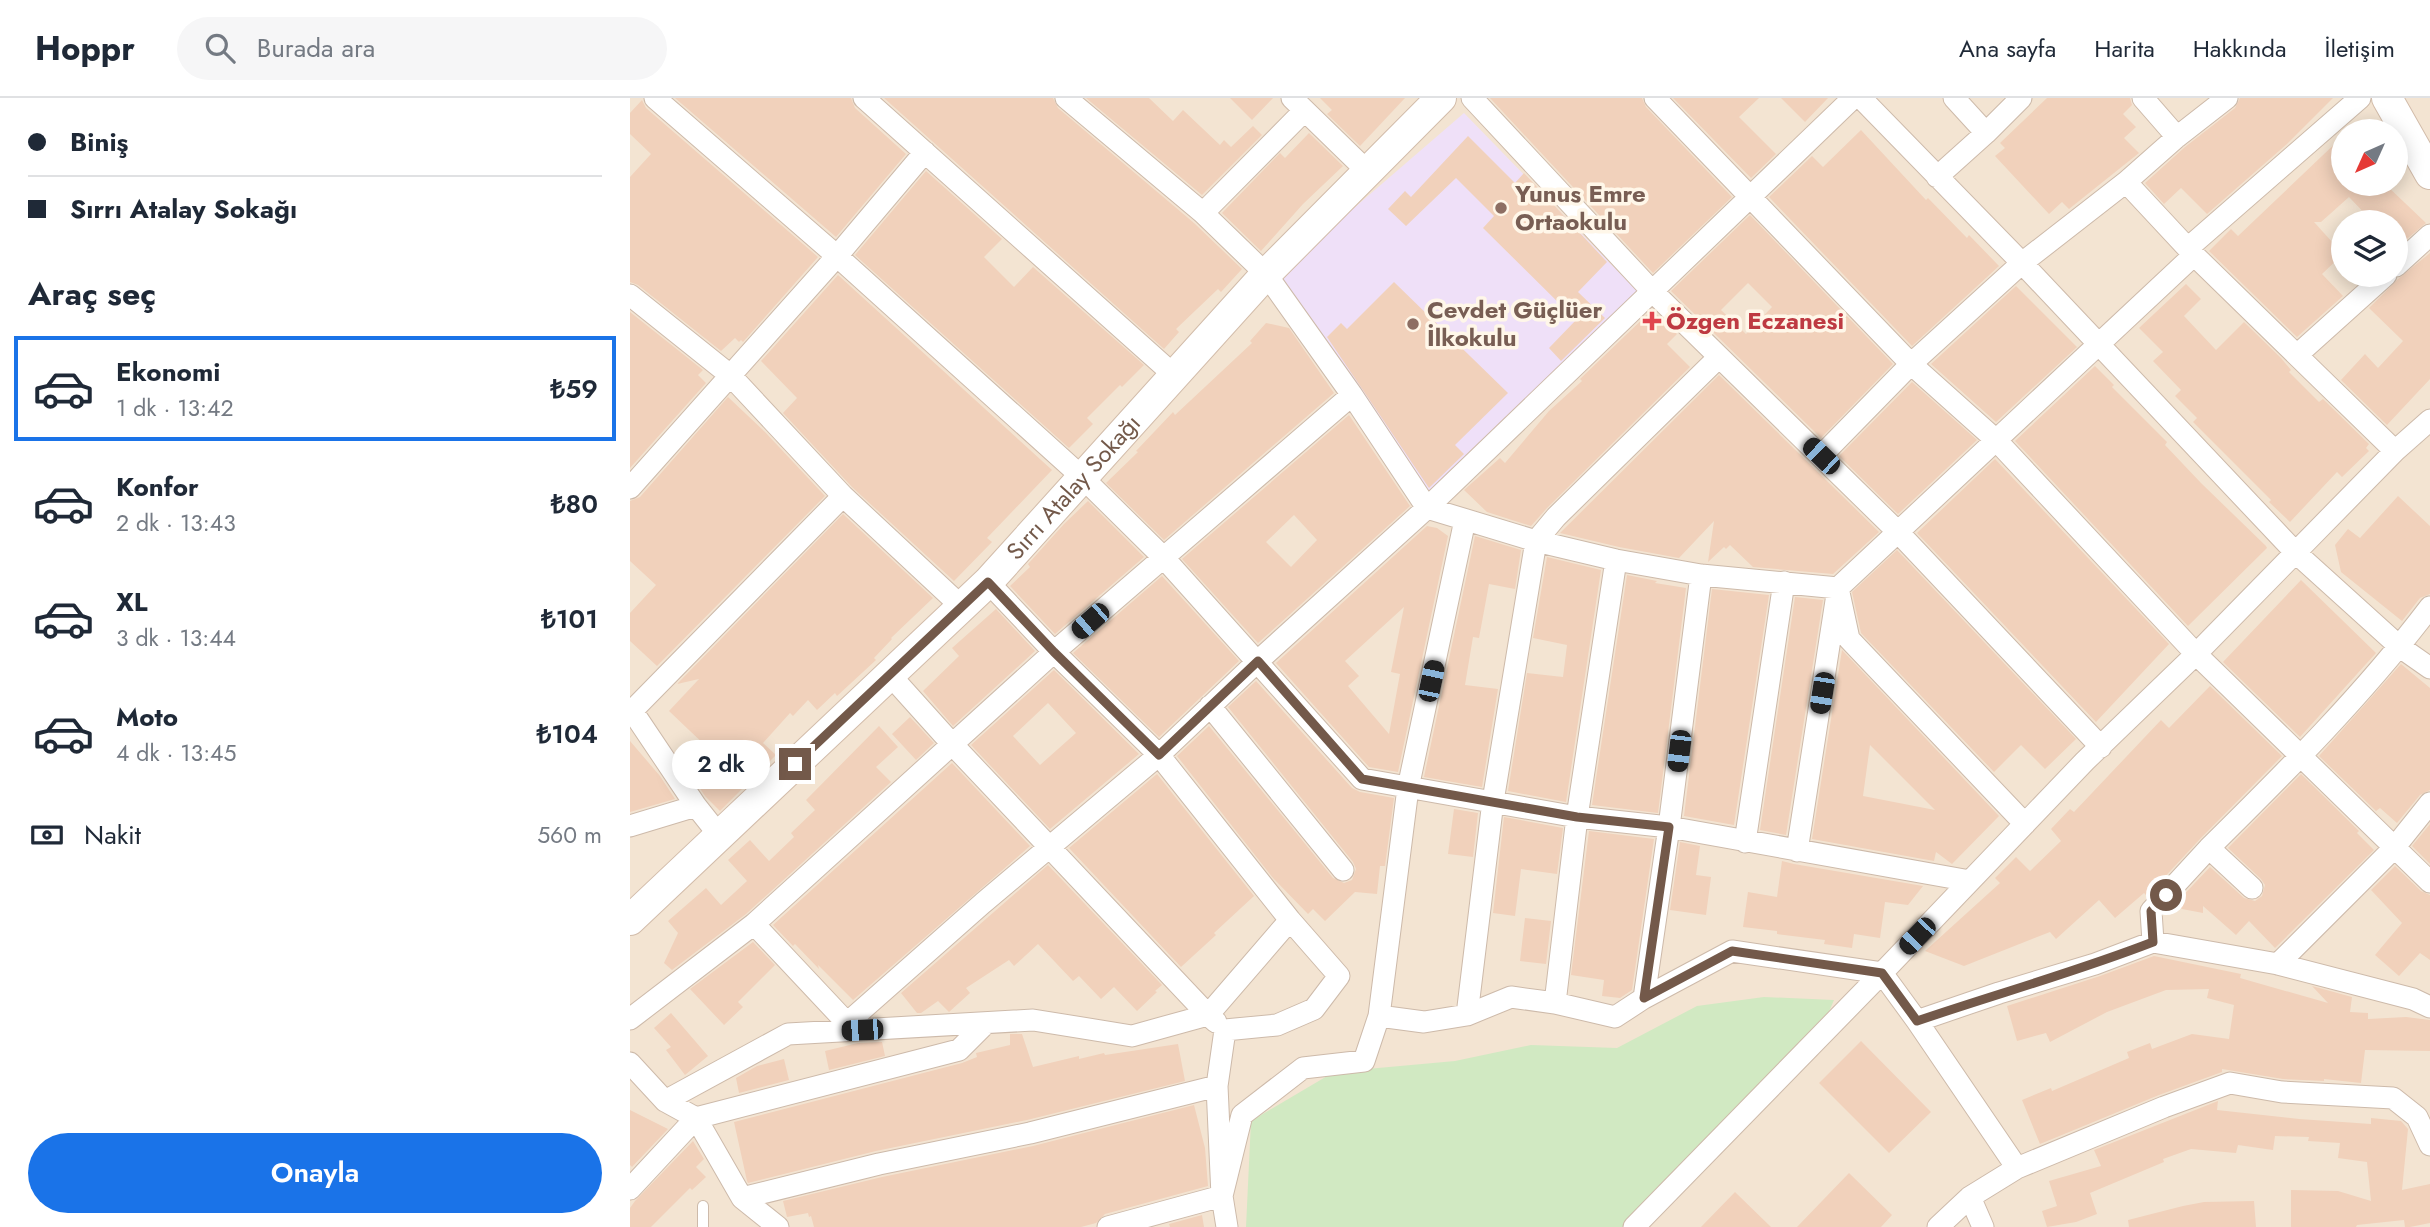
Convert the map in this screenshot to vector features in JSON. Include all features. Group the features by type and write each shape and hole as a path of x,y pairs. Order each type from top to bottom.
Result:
{"main road":[{"name":"Sırrı Atalay Sokağı","path":"630,920 988,582 1266,274 1441,98"},
{"path":"2387,98 2430,174"}],"street":[{"path":"655,98 837,256 1082,477 1163,557 1362,779 1577,817 1669,827 1970,881"},
{"path":"864,98 1174,375"},
{"path":"1066,98 1203,214 1266,274 1352,394 1427,508 1536,541 1616,560 1701,575 1838,588"},
{"path":"1472,98 1652,291 1897,531 2101,747"},
{"path":"1655,98 1911,364 1996,440 2196,654 2430,882"},
{"path":"754,924 847,1023 1048,847 1159,755 1427,508 1853,98"},
{"path":"1861,98 2022,263 2296,553 2400,647 2430,668"},
{"path":"1954,98 1986,132"},
{"path":"1937,177 2021,98"},
{"path":"2143,98 2177,137"},
{"path":"1821,456 1911,364 2022,263 2126,182 2227,98"},
{"path":"1797,851 1838,588 2098,345 2191,251 2360,98"},
{"path":"1203,214 1298,104 1367,171"},
{"path":"630,488 837,256 925,152"},
{"path":"2126,182 2191,251 2395,451"},
{"path":"2408,255 2430,235"},
{"path":"2297,355 2373,287"},
{"path":"630,295 730,375 843,496 962,607"},
{"path":"1467,1015 1493,801 1536,541 1556,517 1718,358"},
{"path":"630,1019 754,924 1054,652 1352,394"},
{"path":"1634,1227 2025,824 2395,451 2430,420"},
{"path":"719,835 631,713 843,496"},
{"path":"1223,1196 1242,1115 1303,1068 1364,1061 1379,1016 1408,788 1465,520"},
{"path":"1555,1003 1577,817 1616,560"},
{"path":"1644,998 1701,575"},
{"path":"890,675 1048,847 1225,1030 1277,1025 1314,1009 1339,976 1290,920 1159,755 1054,652 988,582"},
{"path":"1745,842 1784,582"},
{"path":"1838,588 1849,639 2025,824"},
{"path":"2153,942 2151,911 2209,848 2302,757 2400,647 2430,607"},
{"path":"1210,706 1343,870"},
{"path":"2278,964 2394,848 2430,803"},
{"path":"630,826 696,806"},
{"path":"2209,848 2252,888"},
{"path":"665,1101 788,1034 1033,1020 1132,1036 1208,1015 1290,920"},
{"path":"1917,1021 2095,964 2153,942 2278,964 2413,999 2430,1007"},
{"path":"1379,1016 1424,1022 1467,1015 1511,997 1555,1003 1615,1017 1644,998 1732,951 1882,973 2017,1168"},
{"path":"630,1189 696,1118 959,1050 986,1023"},
{"path":"1225,1030 1217,1086 1227,1227"},
{"path":"630,1063 665,1101 696,1118 742,1198 778,1227"},
{"path":"1938,1227 1970,1197 2017,1168 2164,1107 2230,1083 2282,1092 2393,1098 2417,1118 2430,1145"},
{"path":"742,1198 879,1164 1030,1133 1217,1086"},
{"path":"1108,1227 1223,1196"},
{"path":"1970,1197 1983,1227"}],"lane":[{"path":"703,1206 703,1227"}],"shaded area":[{"path":"630,98 2430,98 2430,1227 630,1227"},
{"name":"Cevdet Güçlüer İlkokulu","path":"1464,113 1641,295 1429,498 1274,277"}],"green space":[{"path":"1764,997 1834,1000 1825,1021 1624,1227 1246,1227 1251,1121 1334,1072 1455,1061 1531,1045 1617,1048 1697,1006"}],"building":[{"path":"675,98 851,98 855,108 906,154 836,237"},
{"path":"884,98 1053,98 1058,108 1194,223 1242,269 1221,292 1218,289 1176,329 1179,332 1164,349"},
{"path":"1086,98 1149,98 1173,121 1183,110 1220,145 1224,140 1231,147 1253,126 1262,135 1202,195"},
{"path":"1230,98 1273,98 1252,120"},
{"path":"1320,98 1405,98 1360,146 1327,114 1332,110"},
{"path":"1490,98 1642,98 1646,107 1732,197 1653,273"},
{"path":"1673,98 1759,98 1739,117 1776,154 1751,178"},
{"path":"1781,98 1828,98 1805,122"},
{"path":"2047,98 2130,98 2132,105 2123,114 2136,127 2124,138 2139,153 2069,209 2062,202 2049,214 1995,156 2005,148 2000,143"},
{"path":"2240,98 2333,98 2287,144 2207,214 2181,188 2164,204 2145,183 2235,108"},
{"path":"642,100 646,108 818,257 743,342 735,338 721,351 638,285 630,282 630,177 651,154 630,134 630,113"},
{"path":"1861,130 1926,200 1928,198 1967,238 1969,235 1999,266 1912,346 1769,197 1812,156 1823,167"},
{"path":"1309,133 1343,166 1303,204 1261,251 1222,213 1280,153 1285,158"},
{"path":"1468,136 1515,183 1524,173 1607,262 1578,292 1605,318 1561,361 1549,348 1576,320 1483,228 1494,216 1456,178 1406,226 1388,209 1405,191 1411,197"},
{"path":"2331,147 2331,196 2398,196 2426,223 2408,238 2408,210 2361,210 2349,197 2331,210 2321,222 2314,222 2331,241 2331,265 2322,274 2331,287 2343,296 2297,337 2209,251 2231,229 2238,236"},
{"path":"926,171 1002,239 984,257 1014,287 1033,267 1144,365 1087,418 1093,424 1069,448 855,255"},
{"path":"1750,215 1893,364 1821,438 1671,291","holes":["1748,283 1772,307 1746,334 1721,310"]},
{"path":"2430,253 2430,379 2387,425 2341,380 2365,354 2378,368 2403,341 2369,308 2390,287 2408,287 2408,271"},
{"path":"838,275 1052,470 987,538 992,542 954,581 852,487 783,413 797,398 761,361"},
{"path":"1394,282 1508,393 1455,445 1464,454 1429,488 1327,337 1341,323 1347,329"},
{"path":"2186,284 2201,299 2184,316 2216,350 2244,322 2281,358 2291,370 2289,372 2319,402 2323,399 2369,444 2366,448 2369,451 2342,477 2337,472 2290,522 2193,422 2197,418 2175,396 2181,390 2153,361 2163,352 2139,328"},
{"path":"2016,286 2077,347 1996,422 1931,364"},
{"path":"1652,310 1677,334 1667,344 1690,367 1531,526 1487,512 1464,490 1500,458 1505,463 1549,411"},
{"path":"630,312 703,370 698,375 706,383 630,468"},
{"path":"1266,323 1289,328 1334,393 1164,540 1106,483 1173,412 1175,415 1252,343 1250,341"},
{"path":"2095,366 2114,385 2112,387 2167,442 2165,445 2267,548 2188,626 2015,441"},
{"path":"1719,375 1879,532 1833,574 1753,567 1730,545 1708,562 1714,521 1679,558 1560,533"},
{"path":"1912,382 1977,440 1898,514 1839,456"},
{"path":"728,397 825,496 657,666 630,641 630,613 656,585 630,561 630,501 640,497"},
{"path":"1349,415 1410,506 1258,643 1182,559","holes":["1294,515 1317,540 1291,567 1266,542"]},
{"path":"1995,459 2169,644 2096,722 1917,533"},
{"path":"2398,496 2430,526 2430,594 2420,598 2402,621 2341,572 2335,545 2348,529 2360,538"},
{"path":"1088,501 1144,557 1055,634 1010,586 1030,567 1028,564 1064,524"},
{"path":"843,514 933,598 891,638 874,658 876,660 837,696 835,693 817,710 808,700 793,716 790,713 763,743 776,755 720,811 705,796 689,772 710,750 669,711 699,679 677,684"},
{"path":"1427,526 1437,528 1448,536 1398,772 1369,767 1276,663","holes":["1404,607 1391,672 1400,674 1389,734 1348,686 1359,676 1345,661"]},
{"path":"1475,536 1521,550 1515,589 1489,584 1479,638 1473,637 1465,685 1498,689 1482,787 1424,777"},
{"path":"1897,550 2076,739 2045,769 2021,745 1994,772 1861,633 1852,592"},
{"path":"1547,557 1601,570 1566,802 1508,791 1527,673 1563,677 1567,645 1533,638"},
{"path":"1627,575 1686,588 1658,813 1592,805"},
{"path":"1162,576 1239,661 1159,737 1073,653"},
{"path":"2301,580 2376,653 2300,737 2223,662"},
{"path":"1712,589 1769,595 1734,825 1684,816"},
{"path":"1795,597 1823,600 1786,835 1760,830"},
{"path":"996,609 1035,651 953,726 923,691 959,656 952,648"},
{"path":"1842,650 1999,816 1952,864 1936,852 1934,861 1812,839","holes":["1870,745 1935,810 1863,796"]},
{"path":"2401,664 2430,688 2430,790 2420,795 2397,823 2380,808 2376,811 2319,756"},
{"path":"1054,670 1139,754 1050,829 971,745","holes":["1048,703 1076,733 1040,765 1013,736"]},
{"path":"1256,681 1352,788 1394,798 1385,866 1380,866 1377,894 1355,892 1325,921 1313,909 1308,914 1273,878 1177,756 1209,726 1333,878 1344,883 1352,880 1356,869 1353,862 1228,707"},
{"path":"2210,686 2282,756 2147,896 2144,893 2115,918 2099,900 2056,939 2050,932 1964,966 1925,951 2000,883 1995,878 2016,857 2030,871 2061,841 2051,829 2070,809 2074,812 2161,720 2169,728"},
{"path":"910,717 934,743 916,760 892,734"},
{"path":"879,726 898,747 876,767 891,782 746,914 672,970 664,963 678,933 668,921 706,888 721,905 747,881 728,860 750,840 769,861 794,837 791,833 815,810 806,800"},
{"path":"630,741 660,776 675,799 630,812"},
{"path":"952,763 1030,846 853,1000 773,925"},
{"path":"1157,774 1254,896 1181,967 1069,848"},
{"path":"2301,774 2359,831 2357,833 2374,850 2275,948 2249,921 2236,935 2203,906 2203,913 2182,909 2176,903 2210,867 2244,898 2255,901 2262,896 2265,885 2261,879 2228,848"},
{"path":"1454,809 1478,813 1473,857 1448,854"},
{"path":"1504,817 1563,828 1557,874 1521,869 1515,916 1493,913"},
{"path":"2430,824 2430,864 2412,846"},
{"path":"1589,831 1654,839 1632,990 1620,998 1602,996 1604,980 1571,975"},
{"path":"1680,842 1700,846 1696,875 1711,877 1706,915 1670,910"},
{"path":"1782,861 1923,886 1908,905 1885,902 1880,938 1854,934 1852,948 1824,944 1825,940 1743,927 1748,892 1777,897"},
{"path":"1048,865 1162,985 1155,991 1157,992 1137,1011 1114,987 1101,999 1079,976 1073,981 1038,944 1014,966 1009,960 966,988 970,993 949,1012 938,1001 917,1013 901,993"},
{"path":"2395,866 2421,891 2430,895 2430,960 2420,953 2399,976 2375,955 2402,923 2371,890"},
{"path":"1525,918 1551,921 1546,964 1520,961"},
{"path":"753,942 775,965 738,1002 743,1007 724,1025 690,989"},
{"path":"2154,956 2241,974 2240,978 2328,1003 2312,986 2352,997 2350,1012 2368,1013 2368,1019 2406,1017 2430,1020 2430,1051 2365,1050 2361,1083 2283,1079 2222,1069 2222,1072 2040,1144 2022,1100 2051,1088 2052,1091 2129,1058 2127,1052 2150,1043 2152,1049 2192,1034 2229,1039 2234,1005 2207,998 2209,989 2166,990 2107,1012 2050,1042 2046,1033 2017,1041 2007,1006"},
{"path":"671,1013 708,1056 685,1075 666,1050 671,1047 654,1028"},
{"path":"1010,1034 1022,1034 1033,1067 1079,1056 1079,1059 1104,1053 1105,1055 1178,1044 1185,1081 748,1183 734,1122 962,1063 977,1057 976,1053 1010,1045"},
{"path":"1861,1041 1931,1112 1889,1153 1819,1083"},
{"path":"882,1042 885,1056 829,1070 825,1051 858,1043"},
{"path":"784,1059 789,1080 739,1093 736,1078 757,1066"},
{"path":"2218,1101 2217,1110 2299,1119 2371,1124 2371,1118 2401,1121 2408,1129 2402,1190 2430,1184 2430,1223 2405,1227 2404,1220 2356,1227 2291,1227 2291,1190 2338,1191 2371,1201 2367,1162 2338,1158 2340,1143 2308,1141 2309,1137 2275,1136 2273,1150 2238,1145 2236,1153 2191,1149 2163,1159 2164,1162 2090,1193 2097,1214 2076,1222 2047,1227 2042,1211 2057,1206 2049,1181 2101,1166 2094,1150"},
{"path":"1194,1105 1205,1148 1208,1186 1105,1214 1096,1223 1081,1227 814,1227 808,1213 787,1217 783,1201 882,1177 1033,1146"},
{"path":"630,1110 668,1129 632,1167 630,1165"},
{"path":"693,1141 704,1159 696,1167 706,1177 692,1190 690,1188 651,1227 630,1227 630,1208 635,1201"},
{"path":"1849,1173 1892,1215 1881,1227 1797,1227"},
{"path":"1735,1192 1771,1227 1701,1227"},
{"path":"2254,1201 2256,1227 2129,1227 2128,1220 2183,1206 2204,1202"},
{"path":"1202,1215 1204,1227 1170,1227 1169,1224"}],"place":[{"name":"Yunus Emre Ortaokulu","path":"1501,208"},
{"name":"Özgen Eczanesi","path":"1652,321"},
{"name":"Cevdet Güçlüer İlkokulu","path":"1413,324"}],"route":[{"path":"795,764 988,582 1054,652 1159,755 1258,661 1362,779 1577,817 1669,827 1644,998 1732,951 1882,973 1917,1021 2095,964 2153,942 2151,911 2166,895"}]}
